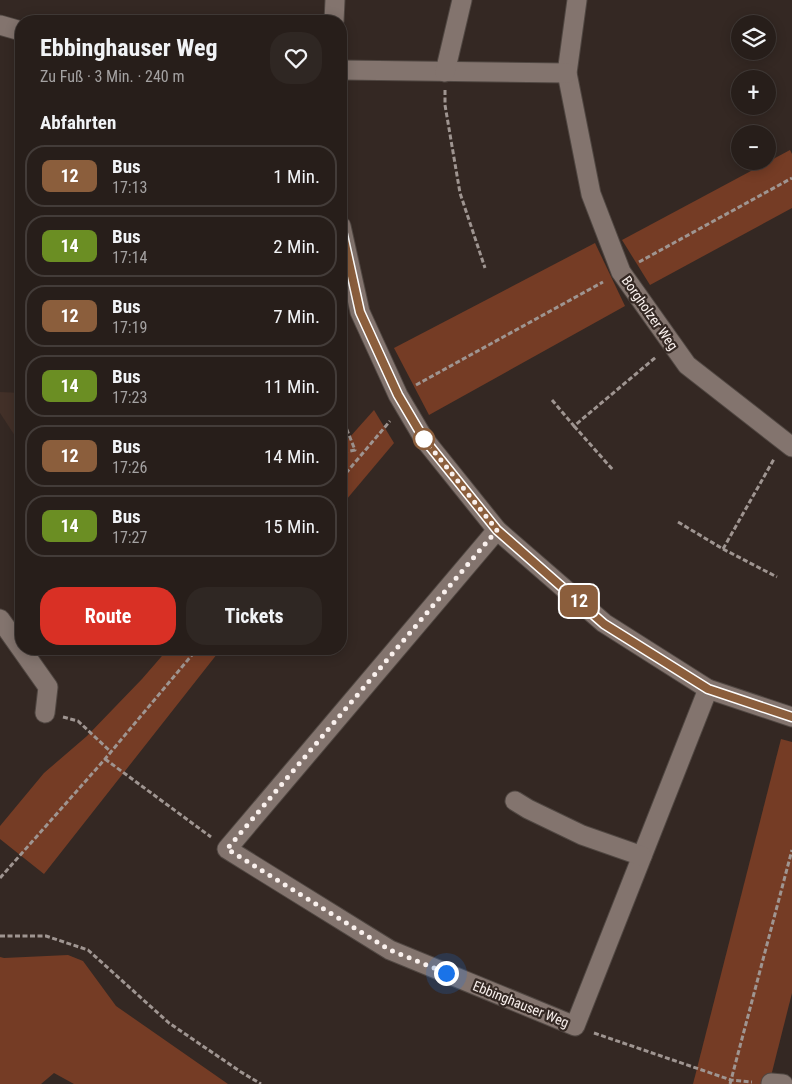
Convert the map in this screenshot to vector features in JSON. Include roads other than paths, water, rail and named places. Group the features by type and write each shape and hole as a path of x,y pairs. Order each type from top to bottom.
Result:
{"street":[{"path":"334,15 335,0"},
{"path":"445,72 462,0"},
{"name":"Borgholzer Weg","path":"576,0 567,73 591,194 621,272 687,365 788,444"},
{"path":"0,25 15,29"},
{"path":"347,70 567,73"},
{"path":"347,253 360,312 400,400 424,439 497,530 604,624 708,689 792,717"},
{"name":"Ebbinghauser Weg","path":"497,530 227,849 390,950 575,1026 708,689"},
{"path":"0,619 15,640"},
{"path":"25,655 48,687 45,713"},
{"path":"515,800 528,809 582,835 642,856"}]}
